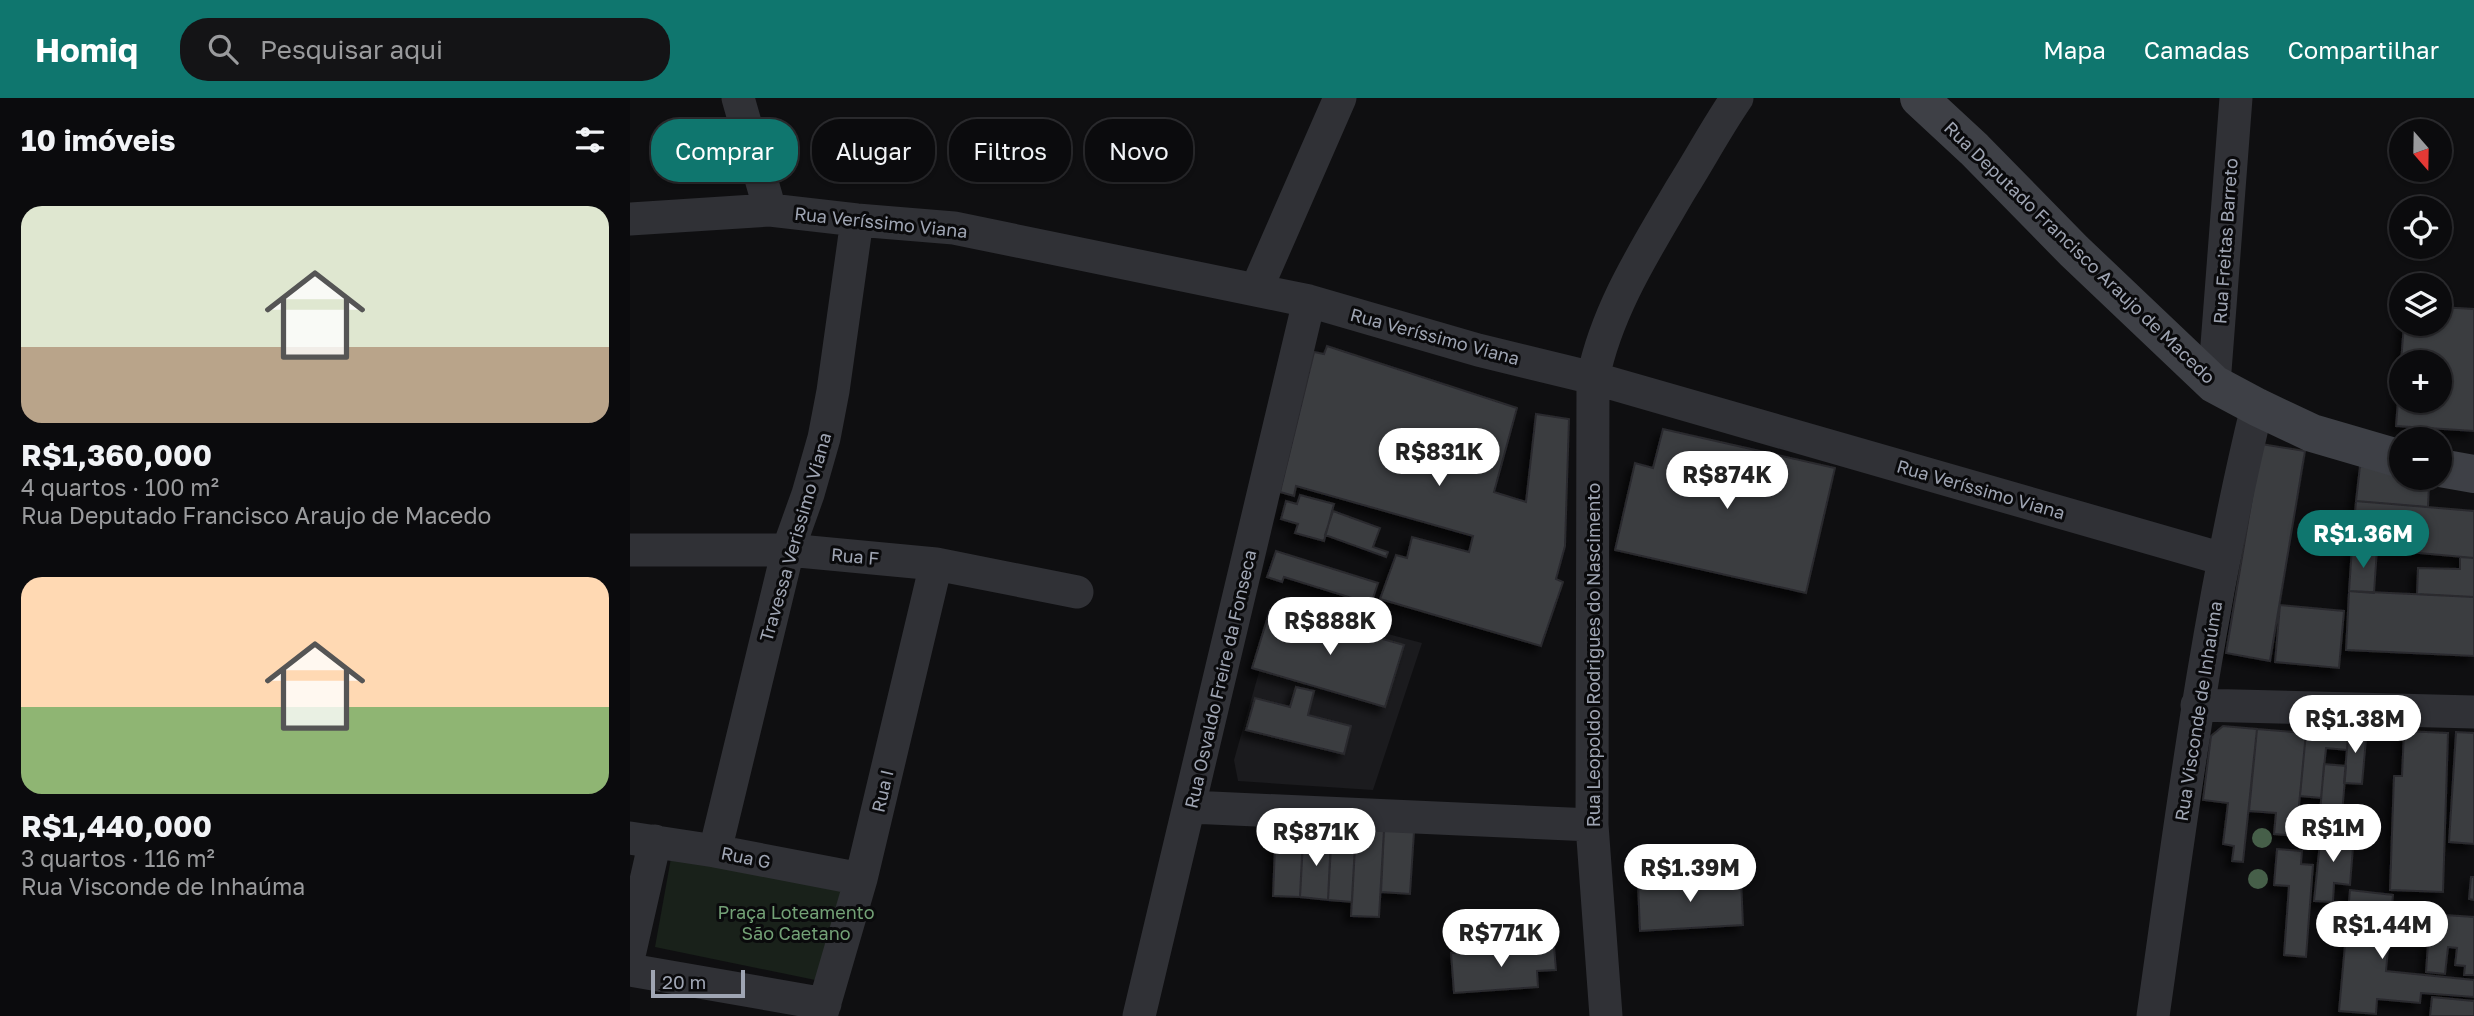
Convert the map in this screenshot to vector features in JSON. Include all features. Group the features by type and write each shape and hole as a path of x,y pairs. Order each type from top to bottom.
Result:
{"street":[{"path":"738,98 770,210"},
{"path":"1256,290 1340,98"},
{"name":"Rua Leopoldo Rodrigues do Nascimento","path":"1606,1016 1592,825 1593,378 1602,340 1623,292 1662,221 1737,98"},
{"name":"Rua Deputado Francisco Araujo de Macedo","path":"1919,98 2214,384 2312,433 2389,455"},
{"name":"Rua Freitas Barreto","path":"2214,384 2236,98"},
{"name":"Rua Veríssimo Viana","path":"630,219 770,210 954,228 1309,301 1478,349 1593,378 2223,559"},
{"name":"Travessa Verissimo Viana","path":"715,851 788,550 824,438 857,220"},
{"name":"Rua Osvaldo Freire da Fonseca","path":"1139,1016 1309,301"},
{"name":"Rua Visconde de Inhaúma","path":"2153,1016 2197,705 2223,559 2257,407"},
{"path":"2452,470 2474,474"},
{"name":"Rua F","path":"630,550 788,550 936,564 1077,592"},
{"name":"Rua I","path":"823,1010 861,879 936,564"},
{"path":"2197,705 2474,712"},
{"path":"1190,807 1592,825"},
{"path":"630,951 642,840"},
{"name":"Rua G","path":"642,840 861,879"},
{"path":"630,971 823,1010"}],"shaded area":[{"path":"1278,605 1422,643 1373,790 1238,781 1234,760"}],"green space":[{"name":"Praça Loteamento São Caetano","path":"673,847 869,883 830,983 655,947"}],"building":[{"path":"2452,308 2474,309 2474,431 2452,430 2452,427 2396,426 2397,413 2452,413 2452,350 2402,350 2403,336 2452,336"},
{"path":"1327,346 1517,408 1494,492 1526,502 1536,414 1569,419 1565,546 1556,579 1563,582 1541,646 1380,599 1396,555 1407,558 1412,537 1469,552 1473,536 1296,486 1294,496 1280,492 1314,352 1324,354"},
{"path":"1663,429 1835,468 1806,593 1615,550 1635,463 1653,468"},
{"path":"2261,444 2305,451 2270,661 2226,653"},
{"path":"2360,466 2389,470 2389,490 2429,490 2428,507 2356,501"},
{"path":"1300,495 1334,504 1324,541 1295,533 1298,524 1281,519 1286,501 1297,504"},
{"path":"2356,501 2474,511 2474,558 2352,547"},
{"path":"1333,511 1380,528 1373,547 1388,552 1386,557 1325,535"},
{"path":"2352,547 2377,549 2374,593 2349,591"},
{"path":"1276,551 1378,583 1371,604 1284,577 1282,582 1267,577"},
{"path":"2460,557 2474,558 2474,597 2417,594 2418,568 2460,569"},
{"path":"2349,591 2474,597 2474,656 2346,650"},
{"path":"2280,605 2344,611 2339,668 2275,662"},
{"path":"1270,610 1362,636 1367,619 1380,623 1376,637 1404,645 1385,707 1252,668"},
{"path":"1296,687 1314,691 1308,715 1351,726 1344,754 1246,730 1255,698 1290,707"},
{"path":"2307,722 2349,726 2347,750 2326,748 2321,798 2300,796"},
{"path":"2223,726 2257,729 2243,862 2232,861 2234,846 2223,844 2228,803 2203,800 2211,736"},
{"path":"2349,726 2367,728 2362,784 2344,783"},
{"path":"2257,729 2306,733 2296,836 2274,834 2276,813 2249,811"},
{"path":"2404,731 2448,733 2443,892 2390,890 2394,776 2402,776"},
{"path":"2456,732 2474,733 2474,844 2449,842"},
{"path":"2324,764 2346,766 2341,827 2319,826"},
{"path":"1276,822 1304,823 1300,897 1273,896"},
{"path":"1332,827 1356,828 1352,902 1328,900"},
{"path":"1356,828 1384,830 1379,917 1351,916"},
{"path":"1384,830 1414,832 1410,894 1381,892"},
{"path":"2321,832 2354,835 2350,885 2334,883 2333,902 2314,901"},
{"path":"1303,836 1331,837 1328,900 1300,897"},
{"path":"2277,849 2302,851 2301,864 2313,865 2306,957 2284,955 2289,886 2274,885"},
{"path":"2471,877 2474,877 2474,900 2469,899"},
{"path":"1741,878 1743,925 1640,931 1638,884"},
{"path":"2350,890 2393,895 2386,971 2474,980 2474,997 2421,993 2420,1003 2377,999 2376,1014 2339,1011"},
{"path":"2430,914 2474,917 2474,975 2464,975 2465,966 2455,965 2457,948 2448,947 2445,974 2426,972"},
{"path":"1554,946 1556,970 1537,971 1538,987 1454,993 1451,953"},
{"path":"2432,997 2474,1001 2474,1016 2430,1016"}]}
